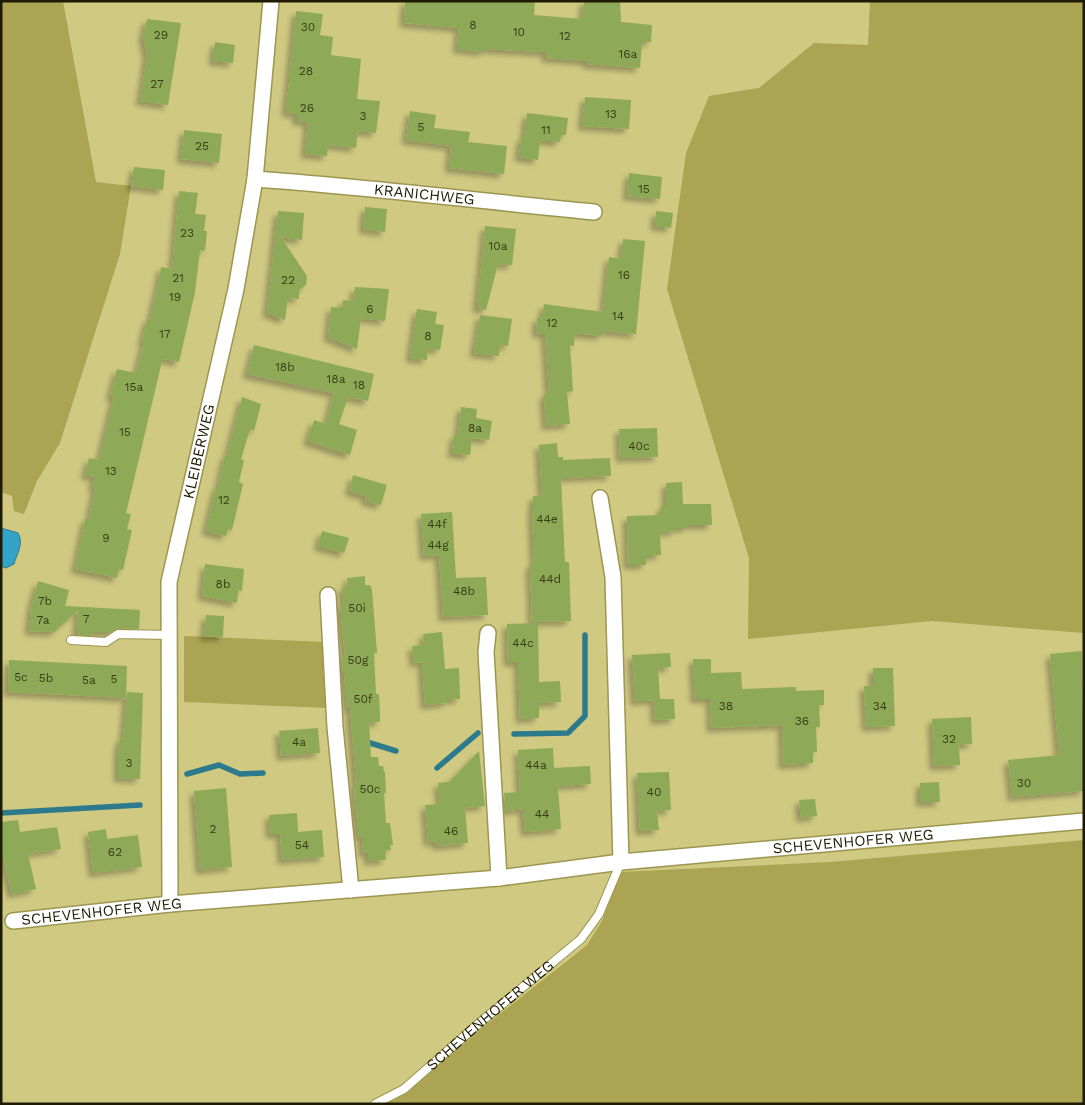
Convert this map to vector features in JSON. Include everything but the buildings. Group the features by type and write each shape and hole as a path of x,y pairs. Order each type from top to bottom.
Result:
{"street":[{"name":"KLEIBERWEG","path":"170,904 169,582 236,289 255,179 272,1"},
{"name":"KRANICHWEG","path":"255,179 351,186 474,201 594,212"},
{"name":"SCHEVENHOFER WEG","path":"600,498 613,576 622,862"},
{"path":"328,595 335,727 351,890"},
{"path":"488,632 486,652 499,878"},
{"name":"SCHEVENHOFER WEG","path":"10,921 170,904 499,878 622,862 1084,821"}],"lane":[{"path":"70,640 106,642 118,634 169,635"},
{"name":"SCHEVENHOFER WEG","path":"375,1104 404,1089 477,1025 581,939 599,914 622,862"}],"shaded area":[{"path":"1,1 63,1 96,182 131,186 120,254 60,443 37,481 24,514 14,511 12,496 1,492"},
{"path":"870,1 1084,1 1084,633 932,621 748,639 749,558 667,289 686,153 709,96 759,88 814,43 868,45"},
{"path":"184,636 323,642 328,708 184,702"},
{"path":"1084,840 1084,1104 813,1104 809,1101 812,1104 384,1104 406,1093 482,1028 587,945 602,921 621,872 830,862"}],"water":[{"path":"1,528 18,533 20,537 14,564 6,568 1,566"}],"waterway":[{"path":"514,734 568,733 585,716 585,635"},
{"path":"437,768 478,733"},
{"path":"366,744 367,742 396,751"},
{"path":"187,774 219,765 240,774 263,773"},
{"path":"1,813 140,805"}]}
